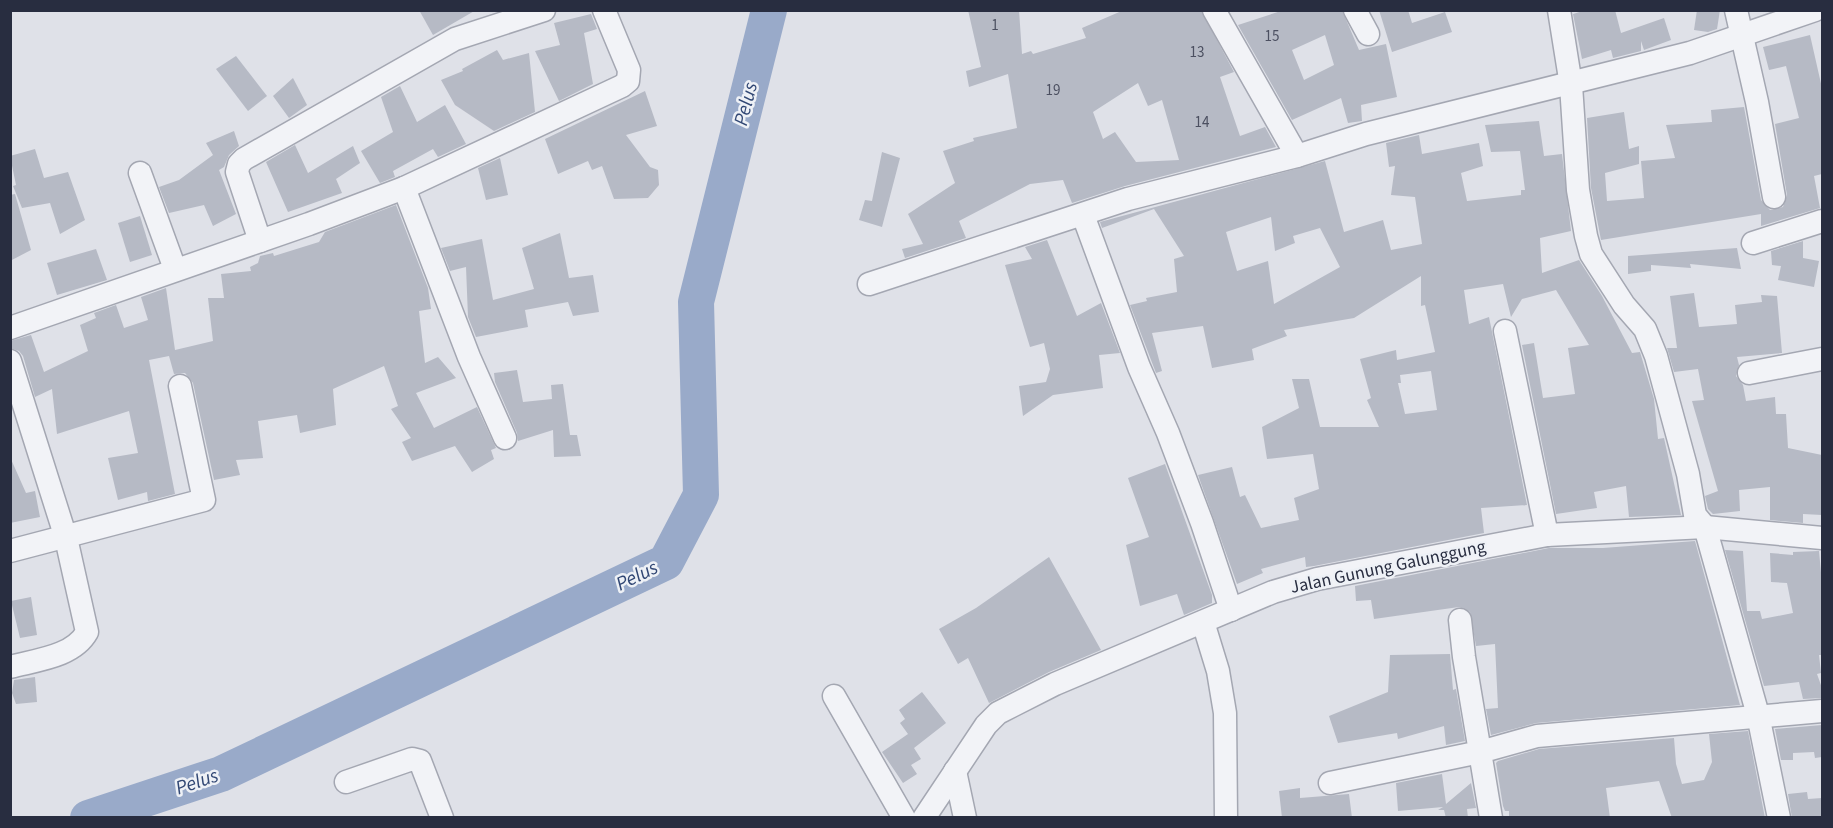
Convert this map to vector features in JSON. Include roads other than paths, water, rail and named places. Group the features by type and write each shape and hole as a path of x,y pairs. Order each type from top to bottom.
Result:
{"street":[{"path":"260,241 237,172 239,164 244,159 259,148 338,108 455,39 544,10"},
{"path":"10,328 404,188 628,81 629,70 625,57 604,10"},
{"path":"1214,10 1298,156"},
{"path":"1355,10 1368,34"},
{"path":"1559,10 1571,85 1578,190 1586,236 1591,254 1624,305 1645,329 1656,356 1688,474 1695,514 1705,527 1758,715 1779,818"},
{"path":"1736,10 1774,197"},
{"path":"869,284 1128,199 1298,156 1428,118 1571,85 1743,36 1815,10"},
{"path":"140,173 175,269"},
{"path":"404,188 469,357 505,438"},
{"path":"1083,215 1139,367 1198,512 1231,610"},
{"path":"1754,243 1822,221"},
{"path":"1505,331 1547,535"},
{"path":"1749,373 1822,359"},
{"path":"10,361 66,537 87,632 83,640 67,652 10,667"},
{"path":"10,551 204,500 180,386"},
{"name":"Jalan Gunung Galunggung","path":"924,818 998,713 1055,684 1273,592 1317,579 1547,535 1705,527 1822,538"},
{"path":"1460,620 1491,818"},
{"path":"1203,622 1218,671 1225,713 1226,818"},
{"path":"834,696 904,818"},
{"path":"1330,783 1480,752 1537,736 1822,711"},
{"path":"346,782 412,759 420,761 442,818"},
{"path":"955,771 965,818"}],"waterway":[{"name":"Pelus","path":"88,818 221,774 666,562 701,495 696,302 769,10"}]}
